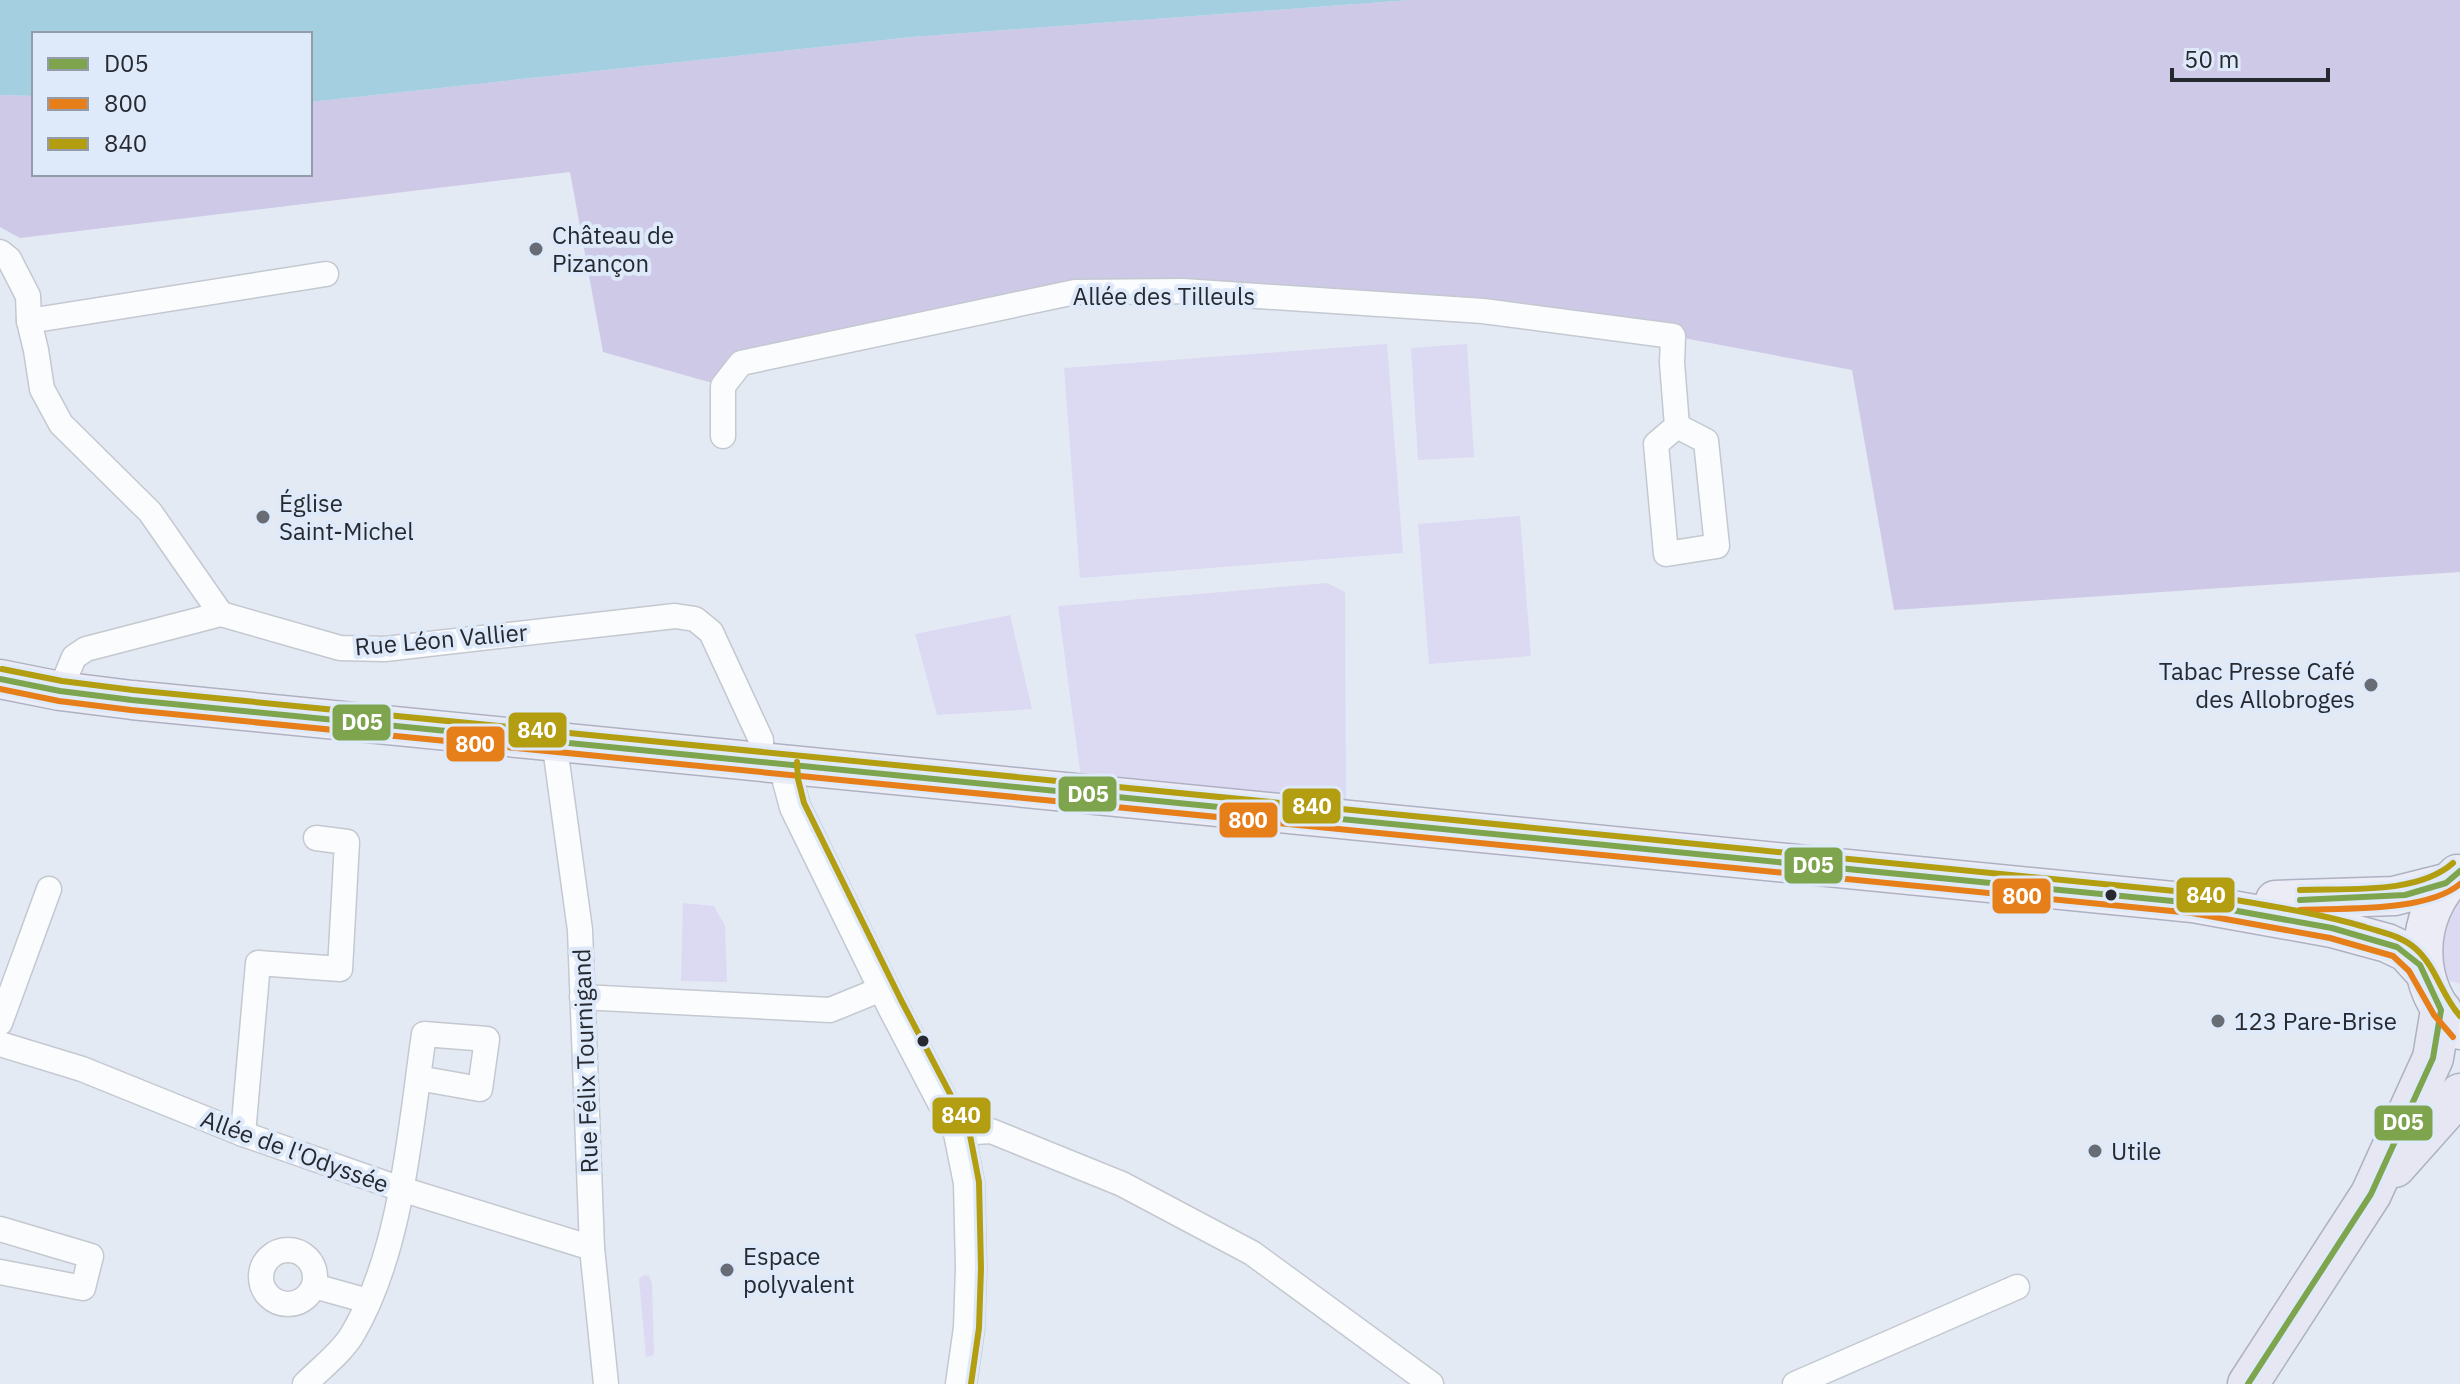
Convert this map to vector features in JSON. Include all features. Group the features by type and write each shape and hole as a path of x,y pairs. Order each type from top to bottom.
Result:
{"highway":[{"path":"2248,1384 2371,1194 2451,1020"},
{"path":"2371,1194 2460,1094"}],"main road":[{"path":"0,679 60,691 2193,903 2332,928 2387,943 2406,952 2425,973"},
{"path":"2193,903 2394,896 2453,877"},
{"path":"2451,1020 2431,992 2425,973 2423,935 2435,899 2453,877"}],"street":[{"path":"0,252 9,259 28,296 29,321 42,389 61,424 150,512 221,614 86,649 74,657 60,691"},
{"path":"29,321 326,274"},
{"name":"Allée des Tilleuls","path":"723,436 723,386 741,363 1075,292 1183,291 1483,311 1673,336 1677,426"},
{"path":"1677,426 1706,441 1717,546 1666,554 1656,444 1677,426"},
{"name":"Rue Léon Vallier","path":"221,614 340,648 385,649 675,616 695,619 711,632 774,762"},
{"name":"Rue Félix Tournigand","path":"554,740 580,930 592,1248 606,1384"},
{"path":"774,762 884,988 959,1133 969,1183 971,1268 969,1328 961,1384"},
{"path":"243,1134 258,963 340,969 347,842 316,838"},
{"path":"0,1023 49,889"},
{"path":"582,997 830,1010 884,988"},
{"name":"Allée de l'Odyssée","path":"0,1044 82,1069 243,1134 401,1189 592,1248"},
{"path":"305,1384 351,1338 380,1275 401,1189 418,1078"},
{"path":"959,1133 991,1131 1122,1184 1226,1239 1252,1253 1431,1384"},
{"path":"0,1229 91,1256 83,1288 0,1272"},
{"path":"314,1286 368,1301"},
{"path":"1795,1384 2017,1287"}],"shaded area":[{"path":"1410,0 2460,0 2460,572 1894,610 1852,370 1673,336 1075,292 742,363 723,386 603,352 570,172 20,238 0,227 0,95 32,96 32,176 312,176 312,102 912,37"},
{"path":"1387,344 1403,553 1080,578 1064,368"},
{"path":"1467,344 1474,457 1418,460 1411,348"},
{"path":"1520,516 1531,656 1429,664 1418,524"},
{"path":"1327,583 1345,592 1346,802 1081,778 1058,606"},
{"path":"1010,615 1032,709 937,715 915,634"},
{"path":"2460,897 2460,984 2448,980 2443,947 2449,918"},
{"path":"683,903 714,906 725,926 727,982 681,981"},
{"path":"649,1276 652,1283 654,1355 646,1357 639,1279"}],"water":[{"path":"0,0 1410,0 912,37 312,102 312,32 32,32 32,96 0,95"}],"transit line":[{"name":"840","path":"2,669 133,690 2195,893 2323,916 2398,938 2423,956 2460,1016"},
{"name":"D05","path":"0,679 60,691 132,700 2193,903 2332,928 2397,947 2420,965 2441,1010 2433,1058 2371,1194 2248,1384"},
{"name":"800","path":"0,689 59,701 131,710 2192,913 2330,938 2393,956 2409,971 2434,1015 2453,1037"},
{"name":"840","path":"797,762 804,803 969,1130 979,1182 981,1268 979,1328 971,1384"},
{"name":"840","path":"2300,890 2401,885 2438,873 2453,863"},
{"name":"D05","path":"2300,900 2405,895 2446,883 2460,871"},
{"name":"800","path":"2300,910 2406,904 2427,900 2460,884"}],"place":[{"name":"Château de Pizançon","path":"536,249"},
{"name":"Église Saint-Michel","path":"263,517"},
{"name":"Tabac Presse Café des Allobroges","path":"2371,685"},
{"name":"123 Pare-Brise","path":"2218,1021"},
{"name":"Utile","path":"2095,1151"},
{"name":"Espace polyvalent","path":"727,1270"}]}
